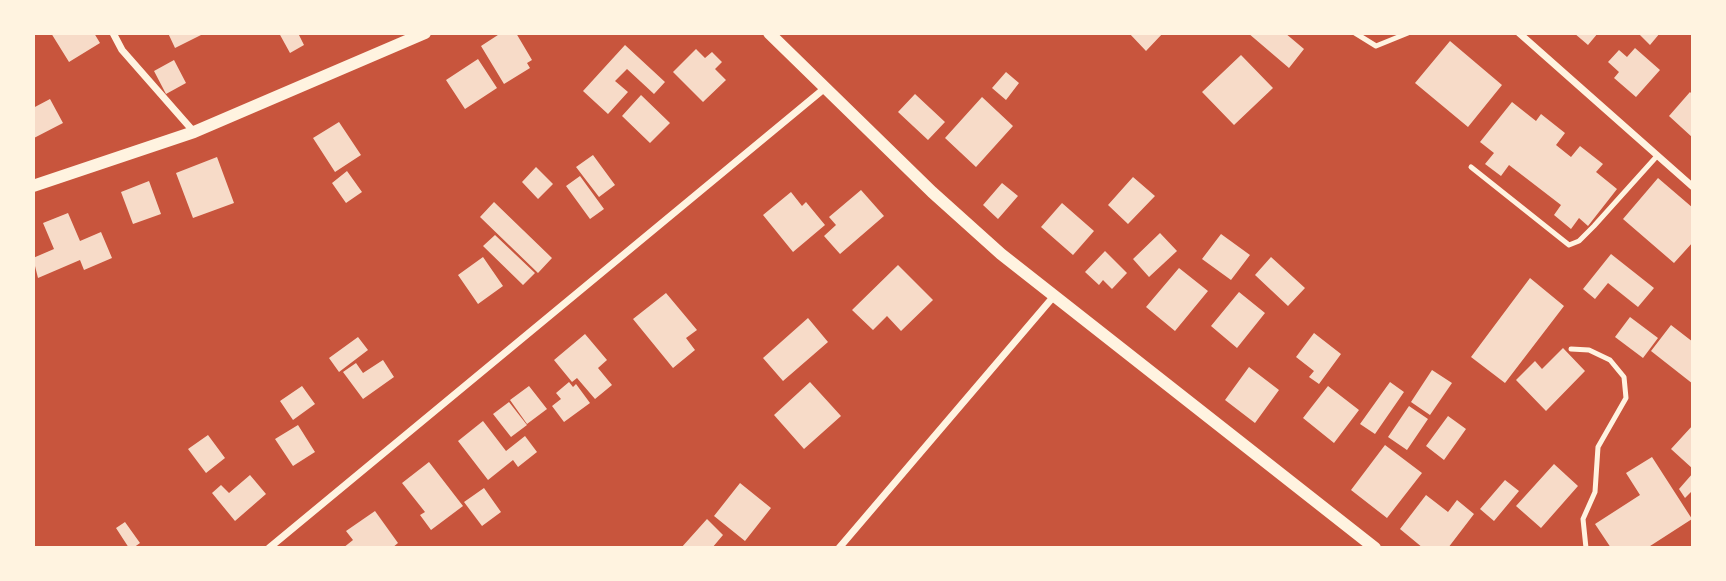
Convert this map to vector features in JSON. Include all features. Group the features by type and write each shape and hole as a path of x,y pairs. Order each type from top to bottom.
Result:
{"street":[{"path":"113,33 122,50 194,132"},
{"path":"33,186 194,132 425,33"},
{"path":"769,33 942,201 1054,296 1375,548"},
{"path":"1519,33 1693,187"},
{"path":"269,548 825,88"},
{"path":"839,548 1054,296"}],"lane":[{"path":"1355,33 1376,46 1408,33"},
{"path":"1471,167 1569,245 1579,241 1594,226 1657,156"},
{"path":"1571,349 1589,350 1610,360 1623,377 1626,398 1598,447 1595,492 1583,519 1586,548"}],"building":[{"path":"51,33 94,33 100,43 69,62"},
{"path":"168,33 205,33 175,48"},
{"path":"279,33 298,33 304,45 290,53"},
{"path":"501,33 516,33 532,60 527,63 530,68 504,84 481,46"},
{"path":"1129,33 1163,33 1146,51"},
{"path":"1248,33 1285,33 1304,49 1289,68"},
{"path":"1574,33 1598,33 1588,45"},
{"path":"1638,33 1660,33 1650,45"},
{"path":"1450,41 1502,85 1468,127 1415,83"},
{"path":"625,45 665,82 654,94 627,69 615,81 628,92 608,114 583,91"},
{"path":"1635,48 1660,70 1636,97 1614,78 1619,72 1608,62 1619,50 1627,57"},
{"path":"696,49 705,58 712,52 722,62 715,69 726,80 703,102 673,72"},
{"path":"1241,55 1273,88 1234,125 1202,92"},
{"path":"478,59 497,88 465,109 446,80"},
{"path":"174,60 186,83 166,94 154,71"},
{"path":"1006,72 1019,83 1006,100 992,88"},
{"path":"1690,92 1693,95 1693,138 1669,116"},
{"path":"915,94 945,122 928,140 898,112"},
{"path":"641,95 670,123 650,143 622,116"},
{"path":"982,97 1013,126 976,167 945,138"},
{"path":"50,99 63,123 34,138 33,108"},
{"path":"1512,102 1536,121 1541,114 1565,133 1556,145 1571,157 1580,146 1603,164 1596,172 1617,189 1588,226 1579,218 1571,229 1554,215 1561,205 1509,165 1501,176 1485,164 1494,153 1480,142"},
{"path":"339,122 361,155 335,172 313,138"},
{"path":"593,155 615,185 599,197 576,167"},
{"path":"217,157 234,203 193,218 176,173"},
{"path":"536,167 553,184 538,199 522,182"},
{"path":"347,171 362,192 346,203 332,183"},
{"path":"580,176 604,209 590,219 566,186"},
{"path":"1133,177 1155,196 1128,224 1108,205"},
{"path":"1658,178 1693,208 1693,242 1674,263 1623,219"},
{"path":"149,181 161,214 133,224 121,192"},
{"path":"1002,183 1018,196 998,219 983,205"},
{"path":"861,190 884,216 840,254 824,236 836,225 829,217"},
{"path":"791,192 802,206 806,202 825,225 793,252 763,215"},
{"path":"494,202 552,258 538,273 480,217"},
{"path":"1062,203 1094,231 1073,255 1041,227"},
{"path":"68,213 80,241 101,232 112,258 84,270 80,260 38,278 33,258 54,249 43,223"},
{"path":"1160,233 1177,251 1149,277 1133,259"},
{"path":"1221,234 1250,255 1231,280 1202,259"},
{"path":"495,235 535,273 523,285 483,246"},
{"path":"1105,251 1127,273 1112,289 1103,280 1099,285 1085,272"},
{"path":"1611,254 1654,288 1638,307 1608,283 1595,299 1583,289"},
{"path":"483,257 503,286 478,304 458,275"},
{"path":"1271,257 1305,288 1288,306 1255,275"},
{"path":"898,265 933,300 901,331 887,316 873,330 852,310"},
{"path":"1179,268 1208,291 1175,331 1146,307"},
{"path":"1530,278 1564,306 1505,383 1471,357"},
{"path":"1239,292 1265,313 1237,348 1211,326"},
{"path":"666,293 697,330 686,338 695,350 673,368 633,319"},
{"path":"1630,317 1658,338 1643,358 1615,337"},
{"path":"808,318 828,342 783,381 763,358"},
{"path":"1671,325 1693,342 1693,384 1651,351"},
{"path":"1314,333 1341,354 1319,384 1309,377 1314,371 1296,357"},
{"path":"585,334 607,360 598,368 612,385 595,399 577,378 572,382 554,360"},
{"path":"358,337 368,350 339,372 329,358"},
{"path":"1563,348 1585,371 1546,411 1516,380 1535,361 1542,369"},
{"path":"383,360 394,377 363,399 343,372 356,363 363,373"},
{"path":"1249,367 1279,390 1255,423 1225,400"},
{"path":"1432,370 1452,383 1430,415 1411,402"},
{"path":"569,382 573,387 576,384 590,403 564,422 552,406 561,399 556,393"},
{"path":"810,382 841,416 804,449 774,415"},
{"path":"1390,382 1404,392 1375,434 1360,424"},
{"path":"302,386 315,404 293,420 280,401"},
{"path":"529,386 547,409 527,424 510,400"},
{"path":"1328,386 1359,410 1334,443 1303,418"},
{"path":"509,402 527,425 511,437 493,414"},
{"path":"1409,406 1428,419 1407,450 1388,437"},
{"path":"1448,416 1466,429 1444,460 1426,446"},
{"path":"483,421 506,451 525,436 537,452 518,467 513,460 488,480 458,441"},
{"path":"298,425 315,452 293,466 275,439"},
{"path":"1693,425 1693,469 1671,449"},
{"path":"208,435 225,458 206,473 188,449"},
{"path":"1385,445 1422,473 1387,518 1351,490"},
{"path":"1652,457 1692,519 1647,548 1611,548 1595,524 1640,495 1626,473"},
{"path":"429,462 463,506 431,530 420,515 425,512 402,483"},
{"path":"1554,464 1578,486 1541,528 1516,506"},
{"path":"1693,473 1693,490 1685,498 1679,489"},
{"path":"250,475 266,494 235,521 212,493 221,485 229,493"},
{"path":"1505,480 1519,491 1494,521 1480,509"},
{"path":"740,483 771,508 745,541 714,516"},
{"path":"484,488 501,512 482,526 464,502"},
{"path":"1426,495 1448,512 1457,500 1474,514 1448,548 1423,548 1400,529"},
{"path":"375,511 398,543 392,548 343,548 353,540 346,531"},
{"path":"707,519 723,535 712,548 681,548"},
{"path":"125,522 140,543 133,548 129,548 116,528"}]}
